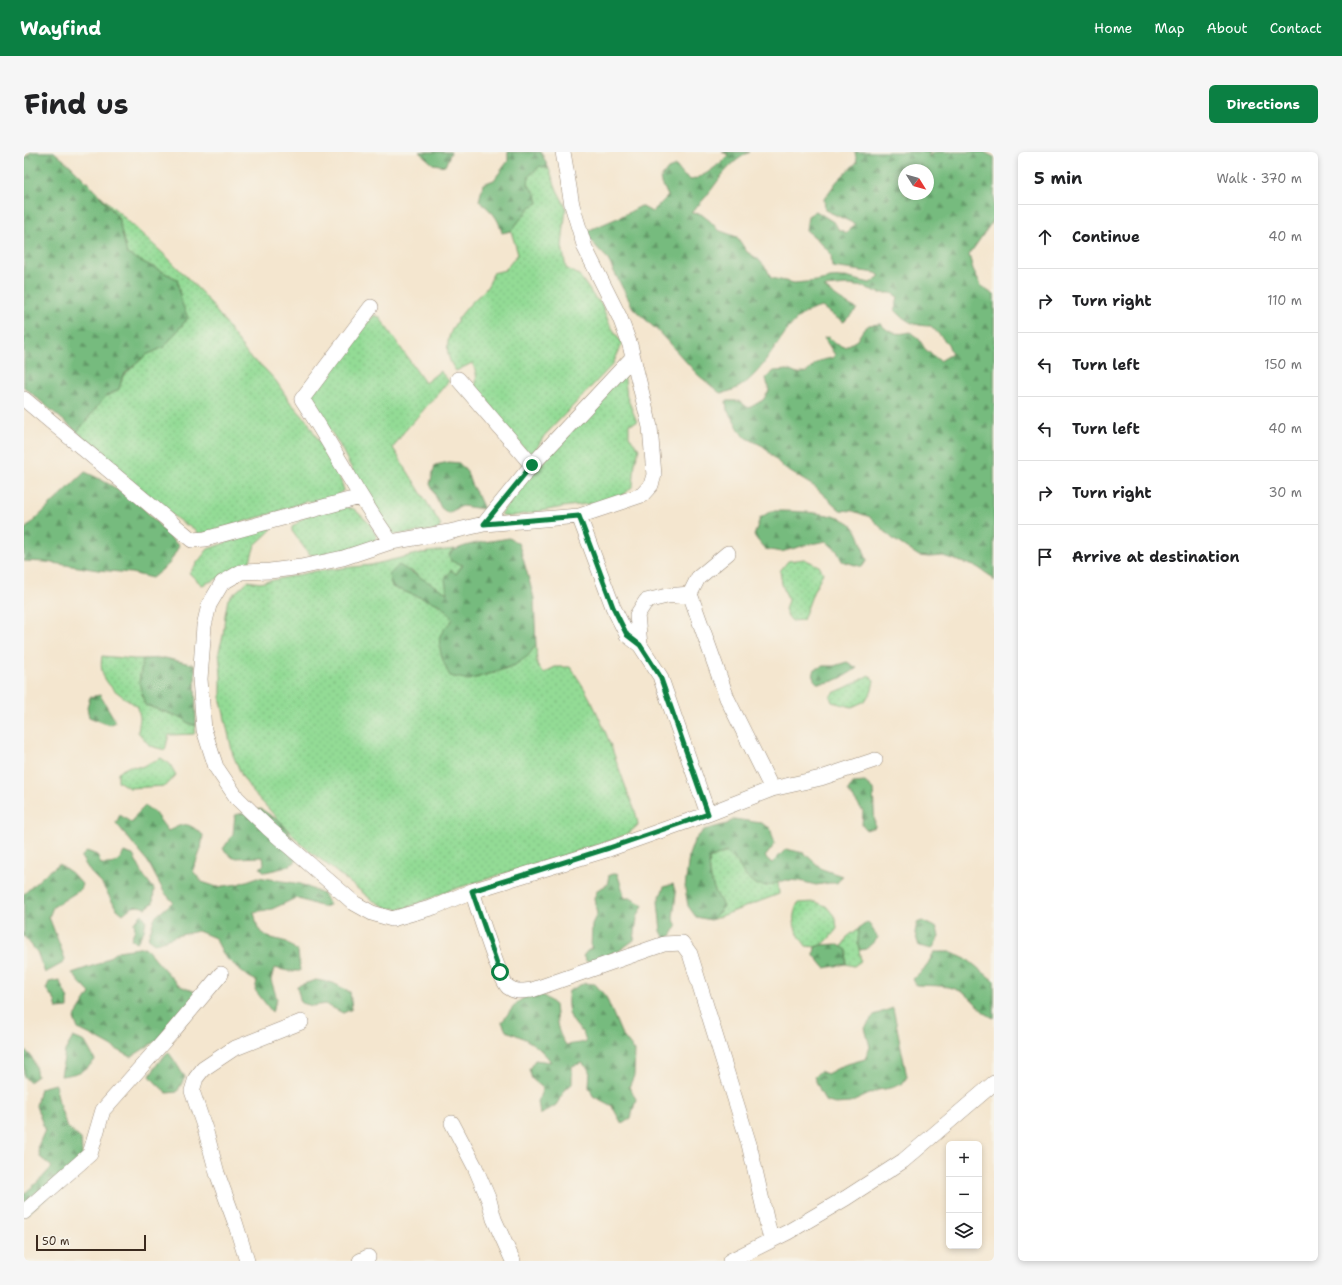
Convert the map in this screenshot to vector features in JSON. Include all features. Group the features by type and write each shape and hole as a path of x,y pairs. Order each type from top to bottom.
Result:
{"street":[{"path":"563,152 572,205 585,248 620,318 633,356 650,427 654,475 651,485 642,494 579,516 484,524 449,532 391,542 343,558 301,567 270,571 241,572 222,583 209,605 204,626 200,679 204,730 216,767 237,798 269,829 354,903 372,913 392,919 434,907 472,891 609,848 708,814 772,789 821,778 875,760"},
{"path":"371,307 302,399 343,464 360,497 391,542"},
{"path":"484,524 532,465 633,356"},
{"path":"458,379 532,465"},
{"path":"24,399 192,540 205,539 360,497"},
{"path":"579,516 613,607 627,635 640,645 660,676 708,814"},
{"path":"728,553 698,578 690,594 726,698 772,789"},
{"path":"640,645 637,615 646,602 668,596 690,594"},
{"path":"472,891 500,972 507,986 517,992 532,990 664,944 682,943 690,954 749,1144 771,1240"},
{"path":"24,1212 90,1154 103,1110 221,974"},
{"path":"247,1261 235,1222 217,1173 206,1132 192,1091 196,1078 203,1069 233,1049 301,1022"},
{"path":"730,1261 788,1232 846,1198 903,1161 994,1083"},
{"path":"452,1123 475,1167 494,1218 513,1261"}],"green space":[{"path":"31,152 54,152 71,166 93,188 118,217 127,254 177,279 181,301 188,318 164,347 146,355 123,375 119,389 105,397 77,432 24,387 24,158"},
{"path":"419,152 451,152 445,166 433,164"},
{"path":"508,152 541,152 549,169 540,166 529,176 528,185 536,194 538,203 530,207 511,231 502,233 494,214 479,201 483,184 494,180 508,161"},
{"path":"722,152 750,152 729,167 691,213 701,214 718,230 737,237 747,252 758,259 767,269 771,278 794,283 845,277 870,283 880,276 876,273 832,267 831,254 806,230 808,216 816,211 835,223 838,229 847,233 855,224 825,210 824,199 837,181 857,162 855,152 930,152 928,156 936,152 984,152 994,157 994,219 969,255 973,269 982,287 994,295 994,581 992,577 977,567 943,556 919,556 893,539 870,517 853,511 840,510 815,487 784,468 763,446 743,436 727,410 726,401 738,401 749,408 763,400 769,391 766,378 774,371 788,370 797,374 807,372 818,361 832,358 835,355 824,338 828,337 836,344 845,347 857,340 863,330 869,325 881,324 887,330 894,333 910,332 919,339 925,349 940,361 952,354 948,344 931,326 911,322 903,318 895,310 898,297 891,293 880,293 864,287 848,285 824,287 857,309 844,322 822,307 802,315 788,329 764,364 755,374 745,383 733,390 720,393 698,375 658,331 633,308 607,258 590,240 587,231 641,206 652,212 668,196 660,179 668,169 676,166 684,176 691,180 716,167 729,155"},
{"path":"540,166 549,169 557,190 566,207 562,246 566,268 579,275 595,298 601,303 609,323 622,344 613,364 544,436 534,453 528,454 475,386 476,374 472,363 456,371 450,361 448,342 450,333 460,316 486,289 493,273 505,270 518,254 511,231 530,207 536,194 528,185 529,176"},
{"path":"100,195 170,260 205,296 249,357 264,368 276,381 290,402 308,422 341,481 344,490 332,499 304,502 277,512 198,535 195,529 189,527 173,516 77,432 105,397 119,389 123,376 146,355 164,347 188,318 181,301 177,279 127,254 118,217"},
{"path":"374,315 380,318 425,383 440,371 449,381 403,433 393,448 441,525 438,530 391,535 355,475 338,442 308,398 335,362"},
{"path":"623,372 627,397 637,422 629,424 629,436 639,449 635,462 633,486 627,492 615,499 598,503 569,506 507,517 501,514 518,490"},
{"path":"449,462 459,463 467,472 471,484 484,509 462,506 448,513 441,508 430,484 435,465"},
{"path":"85,472 109,484 138,504 179,546 169,564 152,578 131,573 98,570 46,562 24,561 24,530"},
{"path":"342,506 354,509 369,523 377,536 374,543 316,557 308,553 292,531 292,527 306,516"},
{"path":"771,511 814,513 837,517 846,521 856,530 867,560 862,567 842,561 837,551 826,541 781,552 765,549 754,536 760,518"},
{"path":"275,525 255,545 249,564 202,585 189,573 208,549"},
{"path":"509,538 518,543 534,598 536,645 528,656 515,665 469,680 450,676 441,655 439,644 441,634 453,619 441,605 392,587 389,575 399,565 447,593 445,579 451,570 456,574 463,565 451,561 449,554 462,547"},
{"path":"455,549 449,554 463,564 456,574 451,570 447,593 430,584 410,570 392,587 441,605 453,619 469,680 497,672 514,665 529,653 536,645 537,664 543,673 555,667 570,667 580,681 596,710 615,756 635,811 638,825 629,833 610,841 451,890 404,909 388,908 372,900 302,845 252,791 242,776 233,755 221,701 219,651 223,636 225,615 228,599 248,581 260,583 316,571 371,565 421,553"},
{"path":"804,559 819,566 823,573 814,590 803,620 792,621 785,610 788,600 782,584 780,571 788,561"},
{"path":"102,656 143,659 139,682 145,705 183,718 188,723 196,726 194,734 169,735 165,750 150,746 138,732 140,718 138,707 117,692 106,681 101,666"},
{"path":"165,658 195,665 196,726 188,723 183,718 145,705 139,682 143,659"},
{"path":"847,662 857,668 843,677 833,681 817,683 814,680 813,675 815,669 823,666 834,666"},
{"path":"869,675 874,680 872,690 865,701 852,707 832,702 830,697 833,693"},
{"path":"100,695 116,722 109,725 89,717 87,707 90,697"},
{"path":"161,758 170,764 176,775 166,786 129,788 118,781 118,772 130,766 141,767"},
{"path":"865,782 873,789 875,827 866,830 862,825 863,811 848,791 853,783"},
{"path":"145,806 154,812 168,831 179,826 186,825 203,835 201,849 193,871 202,882 217,887 238,884 258,877 301,884 323,894 330,905 323,907 296,898 272,909 254,912 258,929 268,937 287,942 298,952 300,971 288,971 274,968 271,980 277,999 272,1012 255,990 257,981 249,977 225,957 215,938 198,931 176,936 154,944 148,937 155,917 173,902 164,892 148,862 116,823 120,815 132,823 136,815"},
{"path":"261,809 281,822 302,852 294,863 283,868 265,872 260,868 264,864 263,857 233,858 223,849 233,834 235,815"},
{"path":"734,819 761,823 770,828 775,844 765,857 772,863 786,849 804,853 822,869 842,876 837,883 816,885 800,881 786,880 767,886 755,884 745,876 738,863 726,852 709,859 712,884 724,907 711,920 696,917 688,906 685,888 689,855 694,841 704,830 727,824"},
{"path":"87,851 97,855 101,864 110,864 117,861 124,852 133,855 144,876 154,889 153,903 146,908 139,906 133,907 123,914 116,908 102,884 91,873 81,857"},
{"path":"727,852 738,863 745,876 767,886 778,882 779,894 711,920 723,907 712,884 709,859"},
{"path":"59,864 72,873 82,884 80,890 53,907 49,917 65,959 63,963 45,973 37,952 24,936 24,894"},
{"path":"617,873 624,898 630,898 643,905 637,918 634,940 619,951 587,962 583,956 591,949 592,924 597,914 594,899 597,890 607,885 609,875"},
{"path":"673,884 676,894 673,918 677,926 671,936 665,939 661,931 658,901 664,887"},
{"path":"815,902 826,906 836,918 837,929 824,943 812,947 806,946 796,931 794,926 794,915 798,903"},
{"path":"142,914 146,920 144,931 137,942 131,939 135,929 134,922"},
{"path":"922,921 937,928 939,937 932,949 919,946 915,933 917,923"},
{"path":"868,922 878,938 866,949 860,950 858,944 859,928"},
{"path":"859,928 858,944 861,961 854,966 846,964 847,950 842,947 847,937"},
{"path":"837,944 847,950 846,964 825,968 814,955 815,947"},
{"path":"145,947 178,985 197,993 181,1014 168,1024 159,1039 131,1057 92,1035 78,1029 74,1018 90,993 72,973 101,963 118,951"},
{"path":"934,952 950,952 968,960 994,981 994,1018 981,1010 969,997 960,991 942,986 916,985 913,979 926,967"},
{"path":"59,980 68,999 68,1008 57,1009 55,1001 46,989 49,982"},
{"path":"316,980 333,983 350,992 352,1009 343,1013 325,1004 312,1006 301,1003 297,986"},
{"path":"584,983 595,984 606,997 622,1035 635,1051 634,1076 629,1087 636,1099 631,1118 622,1124 612,1106 593,1096 589,1087 590,1070 582,1063 572,1066 572,1084 566,1089 556,1105 540,1115 538,1101 543,1088 532,1079 529,1069 535,1060 551,1062 537,1047 519,1036 506,1031 502,1022 519,1001 530,994 536,993 544,996 555,1005 559,1030 566,1045 586,1042 582,1032 571,1018 568,1002 569,991"},
{"path":"893,1008 907,1077 902,1084 891,1088 878,1090 850,1103 835,1104 825,1101 814,1077 820,1071 827,1074 844,1065 865,1059 870,1047 865,1028 874,1015"},
{"path":"73,1037 85,1042 95,1060 80,1072 61,1076 65,1051"},
{"path":"24,1050 32,1058 37,1076 29,1082 24,1076"},
{"path":"168,1052 185,1077 177,1092 167,1093 150,1076 158,1063"},
{"path":"55,1084 60,1107 67,1127 81,1139 83,1169 24,1216 24,1194 52,1167 40,1157 38,1146 45,1130 36,1106 40,1088"}],"route":[{"path":"500,972 472,891 609,848 708,814 660,676 640,645 627,635 613,607 579,516 484,524 532,465"}]}
